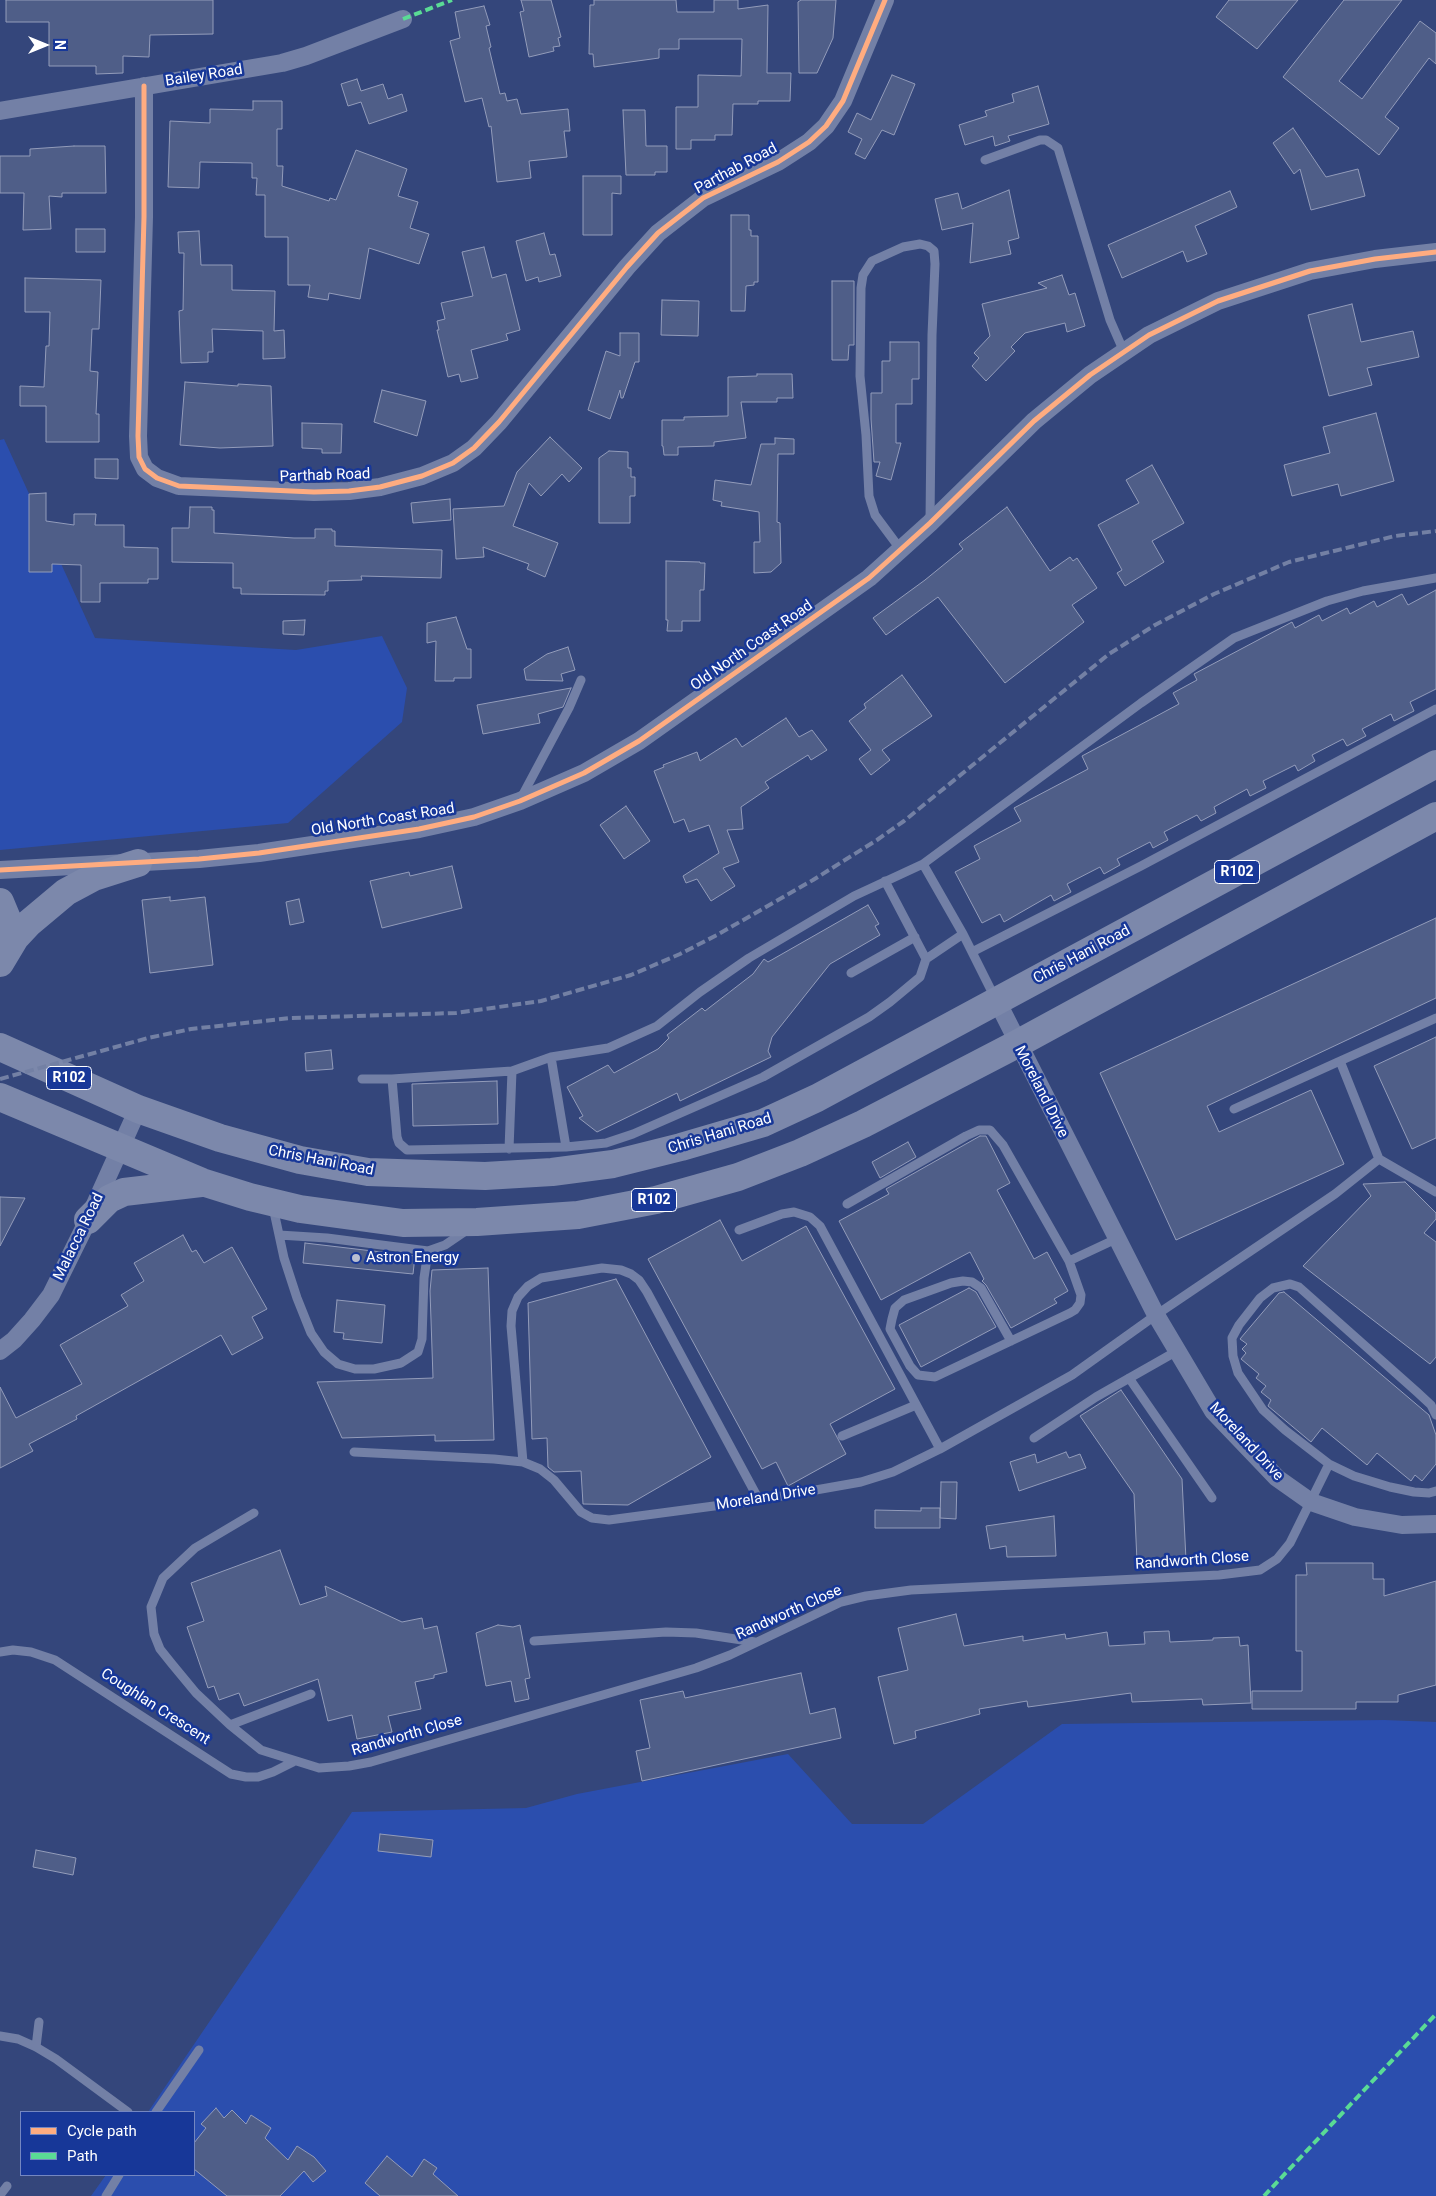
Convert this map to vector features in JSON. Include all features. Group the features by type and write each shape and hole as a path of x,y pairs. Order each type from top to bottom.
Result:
{"main road":[{"name":"Chris Hani Road","path":"0,1047 138,1109 220,1138 300,1160 368,1172 485,1176 552,1172 613,1164 763,1124 817,1098 1436,764"},
{"name":"R102","path":"0,1096 202,1182 300,1209 403,1223 477,1222 578,1215 656,1200 738,1177 800,1153 863,1124 1017,1044 1436,816"},
{"path":"0,963 15,938 29,923 66,892 94,877 138,862"},
{"path":"0,902 15,938"},
{"path":"88,1220 109,1199 124,1192 202,1182"}],"street":[{"name":"Parthab Road","path":"144,86 138,436 139,457 145,469 157,478 179,486 314,492 349,491 380,487 422,476 453,463 474,448 499,422 626,267 658,233 703,198 778,162 809,142 826,126 843,101 885,0"},
{"name":"Bailey Road","path":"0,111 282,63 306,56 403,19"},
{"name":"Old North Coast Road","path":"0,870 259,853 419,830 474,817 520,801 584,774 639,741 869,578 930,524 1034,421 1090,375 1150,335 1218,301 1310,270 1375,259 1436,252"},
{"name":"Moreland Drive","path":"997,1001 1017,1044 1156,1315 1213,1411 1277,1478 1311,1502 1355,1517 1402,1525 1436,1524"},
{"name":"Malacca Road","path":"0,1351 14,1340 51,1295 88,1220 138,1109"}],"lane":[{"path":"985,160 1040,140 1054,143 1058,148 1110,320 1124,352"},
{"path":"900,550 875,516 869,496 866,435 859,368 861,288 863,274 872,261 903,247 920,244 934,251 935,264 932,335 930,524"},
{"path":"362,1079 392,1080 512,1071 551,1057 608,1048 657,1026 700,992 749,958 854,896 922,864 1133,709 1234,638 1327,600 1436,578"},
{"path":"520,801 569,708 581,680"},
{"path":"972,952 1141,866 1436,709"},
{"path":"922,864 972,952 997,1001"},
{"path":"885,881 926,959"},
{"path":"392,1080 397,1137 399,1143 406,1150 509,1149 566,1147 606,1143 633,1134 763,1076 800,1057 890,1002 920,977 926,959 962,934"},
{"path":"851,973 915,937"},
{"path":"1234,1109 1436,1018"},
{"path":"551,1057 566,1147"},
{"path":"1340,1061 1379,1159 1436,1192"},
{"path":"509,1149 512,1071"},
{"path":"847,1204 966,1136 979,1130 994,1132 1069,1261 1081,1295 1080,1303 1077,1308 1011,1341 935,1377 918,1375 910,1366 890,1329 895,1308 904,1300 951,1283 963,1281 972,1282 980,1288 1011,1341"},
{"name":"Moreland Drive","path":"354,1452 523,1462 540,1469 554,1480 581,1512 592,1518 609,1520 628,1519 759,1500 860,1482 893,1472 940,1449 1072,1375 1119,1344 1156,1315 1335,1194 1379,1159"},
{"path":"272,1202 297,1298 311,1333 324,1352 338,1364 355,1369 374,1369 401,1362 418,1352 422,1339 424,1278 428,1251"},
{"path":"739,1230 782,1214 794,1212 810,1217 820,1226 940,1449"},
{"path":"280,1235 327,1238 428,1251 445,1245 477,1222"},
{"path":"1069,1261 1116,1239"},
{"path":"523,1462 511,1326 512,1311 518,1297 528,1286 541,1278 602,1268 621,1270 639,1280 647,1292 759,1500"},
{"path":"1436,1415 1431,1405 1299,1287 1290,1284 1273,1288 1260,1298 1239,1325 1232,1338 1233,1356 1238,1373 1264,1410 1284,1430 1328,1464 1354,1476 1390,1487 1414,1492 1429,1493 1436,1491"},
{"path":"1034,1438 1129,1378 1177,1351"},
{"path":"1129,1378 1212,1498"},
{"path":"842,1436 916,1405"},
{"name":"Randworth Close","path":"254,1513 195,1548 163,1578 151,1607 154,1634 160,1648 196,1693 230,1725 261,1750 293,1762 319,1768 371,1762 696,1668 730,1655 841,1602 887,1592 1219,1575 1260,1570 1277,1559 1290,1544 1328,1464"},
{"path":"534,1641 666,1632 696,1632 755,1642"},
{"name":"Coughlan Crescent","path":"0,1652 13,1650 31,1652 55,1660 231,1774 258,1777 293,1762"},
{"path":"230,1725 311,1694"},
{"path":"36,2047 39,2022"},
{"path":"0,2036 18,2039 36,2047 127,2111"},
{"path":"157,2111 199,2050"},
{"path":"106,2196 118,2176"},
{"path":"0,2195 7,2186"}],"shaded area":[{"path":"4,439 95,638 296,650 382,636 407,688 402,722 288,823 0,850 0,440"},
{"path":"1384,1720 1436,1722 1436,2196 91,2196 105,2176 195,2176 195,2111 149,2111 352,1812 526,1808 577,1794 788,1754 852,1824 923,1824 1062,1724"}],"building":[{"path":"6,0 213,0 213,34 150,35 149,57 123,56 123,73 96,74 96,66 49,66 49,22 6,22"},
{"path":"521,0 551,0 561,37 558,38 560,46 553,47 554,51 529,57 520,12 524,11"},
{"path":"594,0 676,0 677,12 714,12 714,0 738,0 738,9 768,5 767,73 791,73 790,101 758,101 758,104 733,104 732,135 715,135 715,140 691,140 691,149 676,149 676,107 698,107 698,75 741,76 742,39 679,39 679,49 659,49 659,58 594,67 593,54 589,54 590,5 594,5"},
{"path":"801,0 836,0 833,38 817,73 799,73 798,2"},
{"path":"1229,0 1298,0 1257,49 1216,17"},
{"path":"1344,0 1402,0 1339,81 1362,99 1420,21 1436,33 1436,64 1429,58 1385,117 1399,128 1379,155 1283,77"},
{"path":"484,6 490,25 486,26 491,47 489,48 500,94 505,93 507,101 517,99 521,114 568,109 570,131 564,131 567,157 529,161 531,178 497,182 491,126 489,127 482,98 465,102 450,41 460,38 455,12"},
{"path":"892,75 915,84 894,135 882,130 865,159 855,154 862,139 848,132 857,113 871,120"},
{"path":"357,79 361,91 383,84 388,99 402,94 407,111 369,124 361,102 348,106 341,84"},
{"path":"1038,86 1049,124 1008,136 1010,141 995,146 993,136 965,145 959,125 987,116 985,111 1014,102 1012,94"},
{"path":"253,101 282,101 282,129 277,129 277,166 283,166 282,186 329,201 330,198 336,200 356,150 407,169 398,196 418,202 410,228 429,234 419,264 369,248 360,299 329,293 328,300 308,297 310,285 288,285 288,237 265,237 265,195 256,195 257,178 252,178 252,163 200,162 199,188 168,187 170,121 210,123 210,109 253,110"},
{"path":"623,110 645,110 646,146 667,146 667,172 655,172 655,175 626,175"},
{"path":"1293,128 1326,177 1358,169 1365,196 1311,210 1300,169 1294,174 1273,143"},
{"path":"105,146 106,193 62,193 62,197 49,196 51,229 23,230 24,193 0,193 0,156 30,156 30,149"},
{"path":"583,176 621,176 621,194 612,193 612,235 583,235"},
{"path":"1009,190 1019,238 1008,241 1011,254 970,263 973,223 942,230 935,199 958,193 962,209"},
{"path":"1230,191 1237,207 1195,226 1207,254 1187,262 1183,251 1122,278 1108,245"},
{"path":"731,215 749,215 751,236 758,236 758,282 754,282 754,285 746,286 745,311 731,311"},
{"path":"76,229 105,229 105,252 76,252"},
{"path":"199,231 201,265 232,265 232,290 275,291 274,331 284,330 285,358 263,359 263,331 212,329 213,352 208,352 208,362 181,363 179,311 183,310 184,253 179,253 178,232"},
{"path":"544,233 550,255 555,254 561,276 539,282 538,277 526,281 516,241"},
{"path":"484,247 492,278 506,274 520,330 506,334 508,340 471,350 478,378 461,382 459,374 448,377 437,330 439,330 437,321 445,319 441,303 473,296 462,252"},
{"path":"1062,275 1069,295 1075,293 1085,326 1067,332 1065,323 1025,333 1011,347 1015,351 986,381 972,366 979,358 974,353 990,336 982,304 1047,288 1038,283"},
{"path":"25,278 101,280 99,329 92,329 90,371 98,372 96,414 99,414 99,442 46,442 46,406 20,406 20,386 44,387 46,346 49,346 50,312 25,312"},
{"path":"832,281 854,281 854,345 849,345 848,360 832,360"},
{"path":"662,300 699,301 698,336 661,335"},
{"path":"1352,304 1361,342 1413,331 1419,357 1367,368 1372,385 1329,396 1308,315"},
{"path":"620,333 639,333 639,362 635,362 623,398 621,398 620,390 610,419 588,410 606,351 620,356"},
{"path":"890,342 919,342 919,379 912,379 912,404 896,404 896,443 901,443 891,480 876,476 880,462 874,462 871,419 871,393 882,393 882,361 890,361"},
{"path":"757,374 792,374 793,398 777,398 777,402 741,402 746,438 714,442 714,446 678,447 678,455 664,455 662,420 684,420 684,417 728,416 728,377 757,376"},
{"path":"185,382 238,386 238,384 271,386 273,446 220,448 180,445"},
{"path":"382,390 426,401 417,436 374,422"},
{"path":"1376,413 1394,481 1341,496 1338,484 1292,496 1284,465 1330,453 1323,427"},
{"path":"302,423 342,424 341,453 322,453 322,449 302,448"},
{"path":"550,437 582,468 569,482 562,474 541,496 529,483 513,526 558,543 545,577 527,569 529,564 483,547 484,557 456,559 453,509 504,506 517,472"},
{"path":"775,438 794,439 794,454 778,454 777,522 780,523 781,563 771,572 754,573 754,542 760,542 759,512 721,506 722,502 713,500 715,480 751,485 761,444 775,444"},
{"path":"609,451 628,452 628,468 631,468 631,477 635,477 635,496 630,496 630,523 599,523 599,458"},
{"path":"95,459 118,459 118,479 95,478"},
{"path":"1152,465 1184,523 1152,541 1164,562 1125,586 1117,573 1122,570 1098,525 1139,503 1126,480"},
{"path":"46,493 46,521 74,525 74,514 96,514 95,525 124,525 124,547 158,548 158,579 148,579 148,583 100,583 100,602 81,602 81,565 52,564 52,572 29,572 29,494"},
{"path":"450,499 451,520 413,523 411,503"},
{"path":"190,507 212,507 212,510 214,510 214,533 315,538 315,529 332,529 332,531 335,531 335,546 442,550 441,578 361,576 362,580 328,581 328,591 325,591 325,595 241,594 241,588 233,588 233,563 172,562 172,528 189,528"},
{"path":"1007,507 1050,571 1070,557 1073,561 1077,558 1097,588 1072,605 1084,622 1005,683 938,597 886,635 873,618 963,549 959,544"},
{"path":"666,561 705,563 704,590 700,590 700,621 682,621 682,631 667,631"},
{"path":"1436,590 1436,689 1410,702 1414,711 1394,721 1391,714 1362,729 1366,736 1347,746 1343,739 1312,755 1315,761 1298,771 1295,765 1263,781 1266,788 1250,796 1247,789 1214,807 1216,813 1201,821 1197,815 1164,832 1168,840 1153,848 1150,842 1117,859 1120,865 1104,874 1100,867 1067,884 1071,892 1054,901 1051,895 1004,922 1000,914 982,923 955,872 980,859 974,846 1021,821 1014,808 1088,769 1082,756 1179,704 1173,693 1197,680 1194,674 1292,622 1295,628 1319,615 1322,621 1347,608 1350,614 1374,601 1377,607 1402,594 1408,605"},
{"path":"456,617 467,649 471,649 471,678 454,678 454,681 435,681 436,641 427,643 427,623"},
{"path":"305,620 304,635 283,634 283,621"},
{"path":"568,647 575,670 561,674 563,681 526,680 524,669 547,654"},
{"path":"902,675 932,716 882,750 890,760 871,775 859,759 871,750 849,721 866,708 864,704"},
{"path":"571,688 563,707 538,714 540,723 483,734 477,705"},
{"path":"786,718 799,737 812,730 827,750 811,760 808,755 765,782 769,788 741,807 743,829 727,830 739,862 723,868 735,886 711,901 697,879 686,883 683,876 719,853 709,825 689,832 684,819 674,823 654,771 664,767 663,765 697,752 700,761 736,738 742,747"},
{"path":"626,806 650,841 624,859 600,825"},
{"path":"452,866 462,908 382,928 370,881 409,872 410,876"},
{"path":"170,897 170,901 205,897 213,965 150,973 142,900"},
{"path":"299,899 304,922 290,925 286,902"},
{"path":"868,905 879,924 875,926 880,935 830,964 772,1037 768,1051 771,1057 680,1101 677,1093 597,1132 579,1118 583,1116 567,1087 608,1065 614,1073 658,1049 669,1038 667,1035 702,1008 705,1011 753,974 764,959 768,962"},
{"path":"1436,918 1436,998 1207,1106 1219,1132 1311,1090 1344,1164 1176,1240 1100,1073"},
{"path":"1436,1037 1436,1138 1412,1149 1374,1066"},
{"path":"331,1050 333,1069 306,1071 305,1053"},
{"path":"497,1081 498,1124 413,1126 412,1084"},
{"path":"980,1136 986,1136 1010,1183 997,1190 1034,1259 1047,1252 1068,1291 1054,1299 1057,1303 1011,1328 982,1281 984,1279 970,1252 881,1300 839,1221 889,1194 886,1189"},
{"path":"908,1142 916,1157 880,1178 872,1162"},
{"path":"1405,1182 1436,1213 1436,1219 1424,1233 1436,1242 1436,1357 1430,1364 1303,1266 1371,1196 1363,1184"},
{"path":"0,1197 25,1198 0,1246"},
{"path":"720,1220 742,1261 806,1226 895,1389 830,1424 846,1454 788,1486 776,1462 762,1469 648,1259"},
{"path":"183,1235 192,1252 196,1250 204,1263 232,1247 267,1309 252,1317 263,1338 232,1355 221,1335 76,1416 77,1419 29,1444 33,1451 0,1468 0,1387 16,1418 82,1384 60,1345 128,1306 121,1295 144,1281 134,1263"},
{"path":"305,1243 415,1256 413,1274 303,1263"},
{"path":"488,1268 494,1440 435,1441 435,1435 342,1438 317,1382 433,1378 430,1291 432,1270"},
{"path":"616,1279 711,1457 628,1505 583,1504 581,1471 554,1472 548,1467 547,1438 532,1439 528,1303"},
{"path":"969,1288 976,1292 996,1327 921,1367 899,1325"},
{"path":"1284,1292 1429,1415 1436,1435 1436,1464 1422,1481 1415,1475 1411,1481 1377,1453 1367,1465 1322,1428 1311,1442 1268,1406 1271,1400 1261,1392 1266,1386 1256,1378 1259,1374 1241,1359 1246,1353 1242,1349 1247,1344 1240,1339 1279,1293"},
{"path":"337,1300 385,1305 382,1343 343,1339 344,1333 334,1332"},
{"path":"1121,1390 1182,1479 1186,1560 1137,1562 1134,1494 1080,1416"},
{"path":"1066,1452 1069,1458 1080,1454 1086,1468 1019,1491 1010,1462 1035,1454 1037,1463"},
{"path":"941,1482 957,1482 956,1519 940,1518"},
{"path":"921,1508 940,1508 940,1528 875,1528 875,1510 921,1511"},
{"path":"1054,1516 1056,1556 1007,1557 1006,1546 990,1549 986,1526"},
{"path":"280,1550 300,1605 327,1596 325,1586 402,1622 422,1618 424,1629 437,1626 447,1672 434,1675 434,1678 415,1682 421,1709 388,1716 392,1732 357,1739 352,1715 328,1721 318,1679 244,1706 239,1693 219,1700 214,1686 208,1688 187,1627 204,1621 191,1583"},
{"path":"1306,1563 1373,1563 1373,1579 1384,1579 1384,1596 1436,1581 1436,1685 1398,1695 1398,1702 1356,1702 1356,1709 1252,1709 1252,1691 1302,1691 1302,1651 1296,1651 1296,1575 1307,1575"},
{"path":"956,1614 964,1646 1023,1636 1023,1641 1065,1634 1066,1639 1107,1632 1109,1646 1145,1644 1144,1632 1169,1631 1170,1642 1239,1637 1240,1646 1248,1645 1251,1703 1203,1705 1202,1699 1132,1702 1131,1693 1028,1707 1027,1701 979,1709 980,1714 915,1731 916,1738 894,1744 878,1677 908,1670 898,1628"},
{"path":"498,1625 513,1627 520,1625 530,1678 525,1679 529,1699 515,1702 511,1681 486,1686 476,1633"},
{"path":"801,1673 810,1714 835,1708 841,1738 642,1781 636,1751 650,1748 640,1700 683,1691 685,1698"},
{"path":"380,1834 433,1840 431,1857 378,1851"},
{"path":"36,1850 76,1858 73,1875 33,1867"},
{"path":"216,2108 224,2118 232,2110 246,2124 251,2115 271,2128 265,2138 288,2160 297,2146 314,2157 326,2171 313,2182 304,2171 280,2196 227,2196 195,2170 195,2142 206,2128 201,2124"},
{"path":"387,2156 412,2177 424,2159 437,2168 433,2174 458,2196 380,2196 365,2183"}],"railway":[{"path":"0,1079 148,1038 191,1029 291,1018 456,1013 541,1001 631,975 680,954 717,935 813,880 877,840 904,821 1109,654 1155,625 1214,594 1289,562 1395,536 1436,531"}],"marked path":[{"path":"403,19 452,0"},
{"path":"1264,2196 1436,2014"}],"cycle path":[{"path":"144,86 144,217 138,436 139,457 145,469 157,478 179,486 314,492 349,491 380,487 422,476 453,463 474,448 499,422 627,267 658,233 703,198 778,162 809,142 826,126 843,101 885,0"},
{"path":"0,870 199,859 259,853 419,829 474,817 520,801 584,773 639,741 869,578 930,523 1034,421 1090,375 1149,335 1218,301 1310,271 1375,259 1436,252"}],"place":[{"name":"Astron Energy","path":"356,1258"}]}
